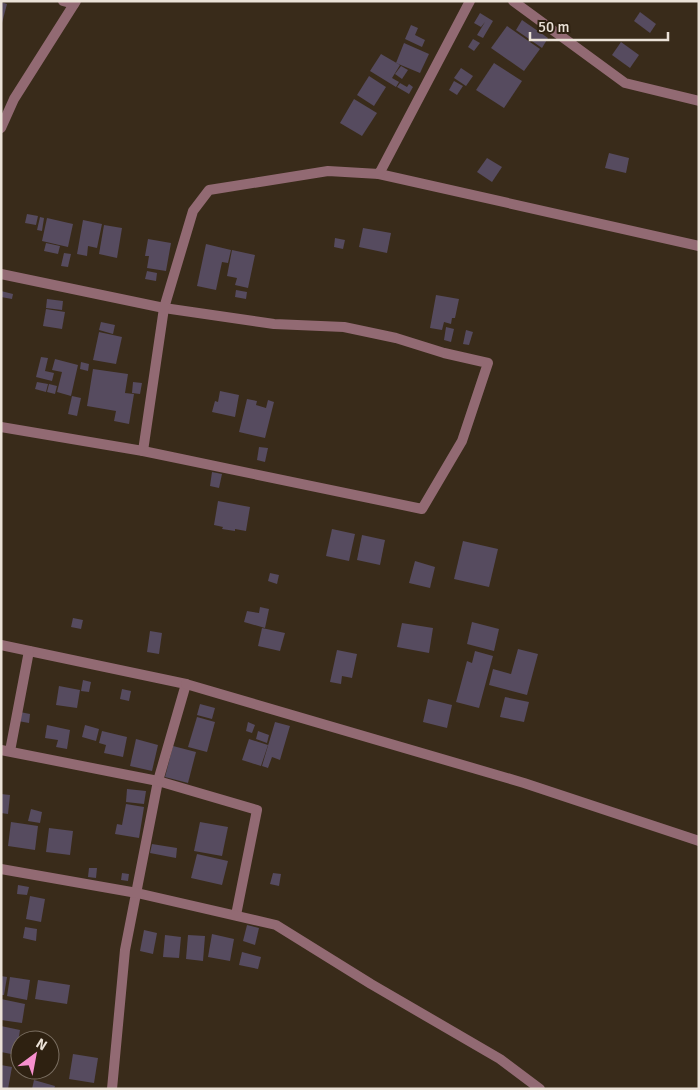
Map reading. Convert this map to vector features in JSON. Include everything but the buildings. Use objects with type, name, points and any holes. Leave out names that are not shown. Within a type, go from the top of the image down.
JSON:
[{"type":"street","points":[[1,128],[14,99],[75,3],[63,1]]},
{"type":"street","points":[[380,174],[470,1]]},
{"type":"street","points":[[513,1],[625,83],[699,101]]},
{"type":"street","points":[[143,451],[164,308],[193,211],[209,190],[328,172],[380,174],[699,246]]},
{"type":"street","points":[[1,274],[164,308],[274,324],[344,327],[396,338],[488,363],[462,441],[422,509],[143,451],[1,427]]},
{"type":"street","points":[[1,645],[186,684],[524,783],[699,841]]},
{"type":"street","points":[[29,651],[6,751],[158,781],[257,810],[236,915]]},
{"type":"street","points":[[112,1089],[125,950],[158,781],[186,684]]},
{"type":"street","points":[[1,869],[137,893],[276,925],[371,984],[500,1059],[540,1089]]}]
